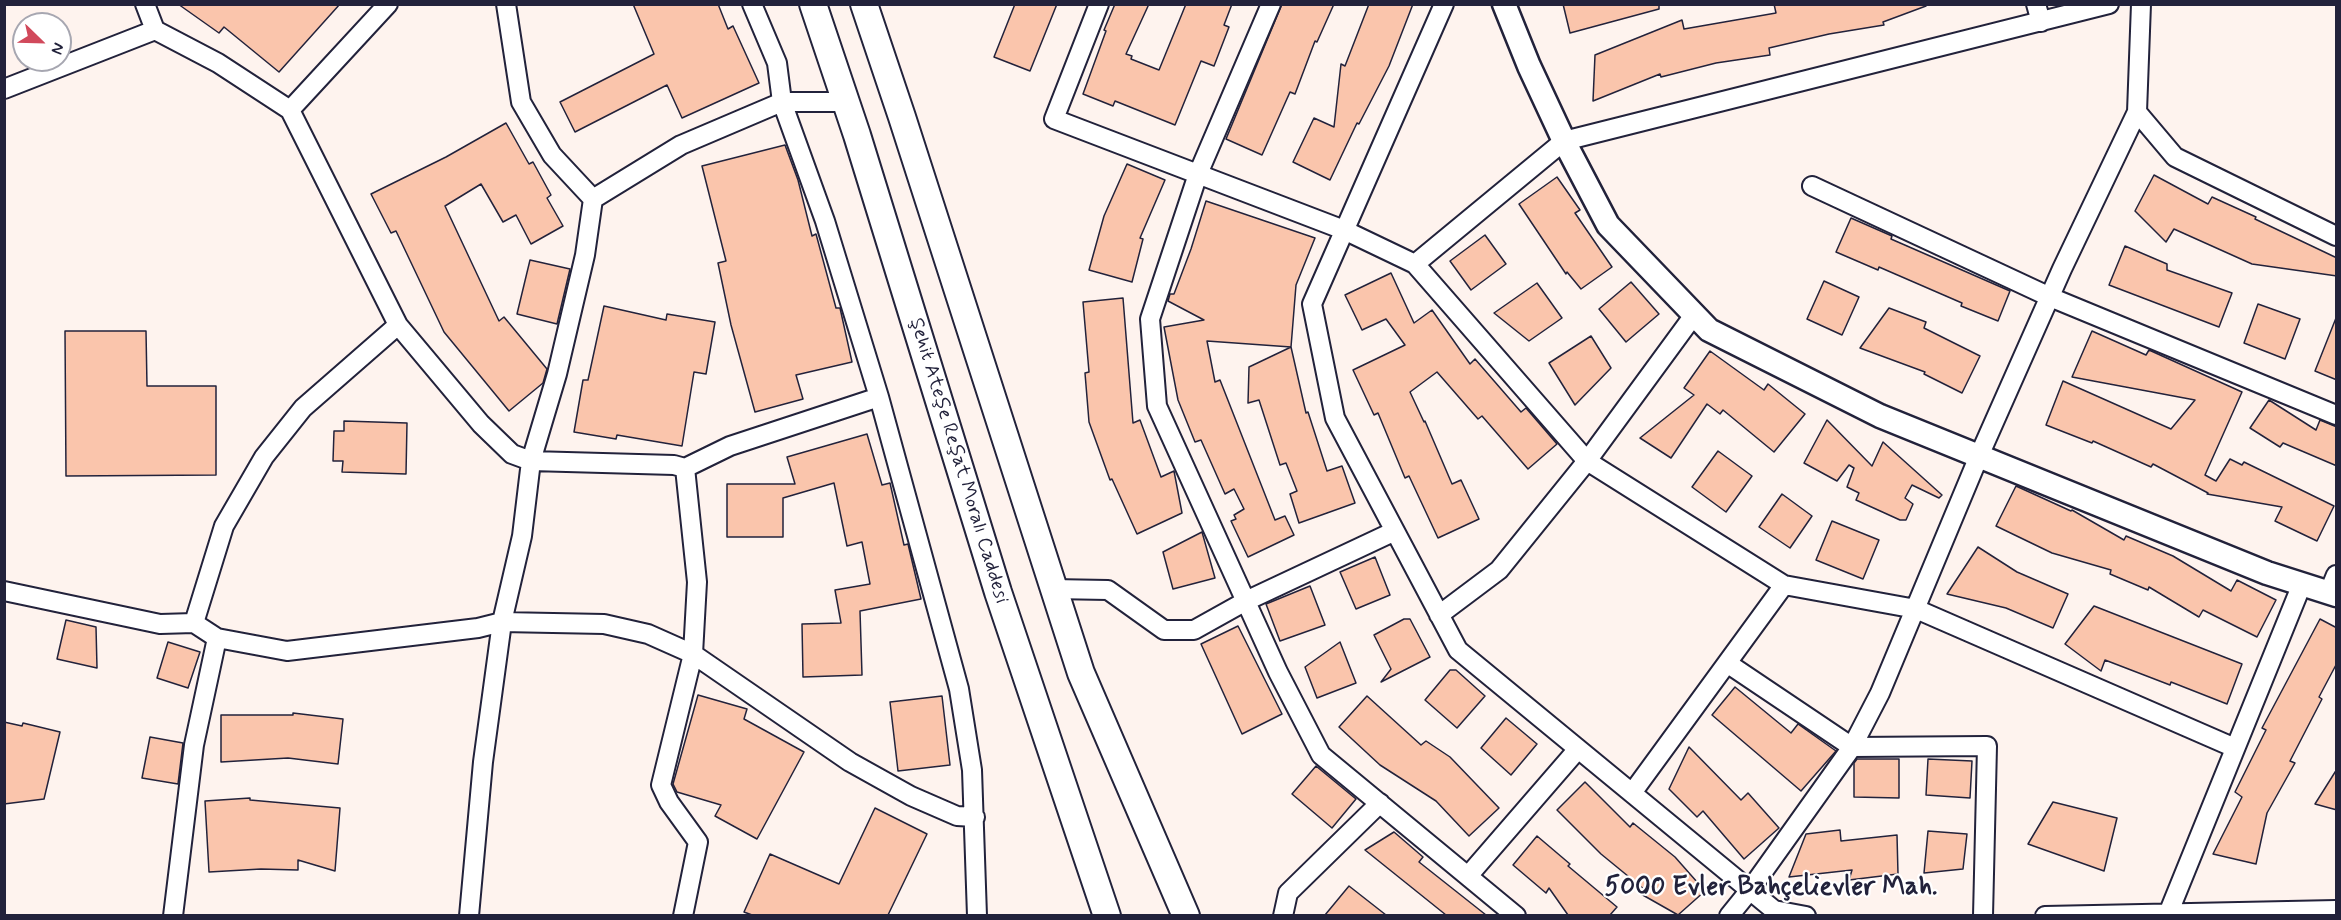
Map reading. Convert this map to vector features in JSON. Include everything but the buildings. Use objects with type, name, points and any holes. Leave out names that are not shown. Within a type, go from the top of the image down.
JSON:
[{"type":"main road","name":"Şehit Ateşe Reşat Moralı Caddesi","points":[[813,4],[846,102],[998,592],[1107,915]]},
{"type":"main road","points":[[864,4],[1081,673],[1186,915]]},
{"type":"street","points":[[145,4],[155,30],[218,63],[290,111],[398,325],[480,424],[512,454],[531,461],[674,465],[685,468],[730,446],[879,397]]},
{"type":"street","points":[[290,111],[388,4]]},
{"type":"street","points":[[506,4],[521,102],[552,154],[593,199]]},
{"type":"street","points":[[752,4],[777,63],[782,102],[825,222],[879,397],[958,689],[972,770],[977,915]]},
{"type":"street","points":[[1099,4],[1053,119],[1344,230],[1415,264],[1587,461],[1784,585],[1916,609],[2235,748]]},
{"type":"street","points":[[1271,4],[1198,174],[1150,319],[1157,406],[1278,672],[1321,755],[1516,915]]},
{"type":"street","points":[[1444,4],[1312,304],[1335,418],[1458,650],[1774,910],[1806,915]]},
{"type":"street","points":[[1504,4],[1529,66],[1564,141],[1608,225],[1709,330],[1880,416],[2267,573],[2302,584],[2334,587]]},
{"type":"street","points":[[1415,264],[1564,141],[2038,13],[2109,4]]},
{"type":"street","points":[[1729,915],[1750,890],[1852,747],[1880,693],[1979,456],[2050,297],[2137,112],[2141,4]]},
{"type":"street","points":[[4,89],[155,30]]},
{"type":"street","points":[[593,199],[681,145],[782,102],[846,102]]},
{"type":"street","points":[[2137,112],[2175,158],[2337,236]]},
{"type":"street","points":[[1812,186],[2050,297],[2337,416]]},
{"type":"street","points":[[469,915],[483,762],[501,622],[522,536],[531,461],[557,374],[585,255],[593,199]]},
{"type":"street","points":[[1439,615],[1499,570],[1587,461],[1694,315]]},
{"type":"street","points":[[194,623],[224,526],[264,457],[303,408],[398,325]]},
{"type":"street","points":[[683,915],[698,842],[669,802],[661,785],[693,654],[697,582],[685,468]]},
{"type":"street","points":[[1052,589],[1108,590],[1164,630],[1194,630],[1246,601],[1395,531]]},
{"type":"street","points":[[2168,914],[2302,584]]},
{"type":"street","points":[[1632,793],[1784,585]]},
{"type":"street","points":[[4,591],[160,624],[194,623],[216,638],[287,651],[478,628],[501,622],[604,624],[648,634],[693,654],[850,762],[911,796],[957,816],[975,817]]},
{"type":"street","points":[[173,915],[194,745],[216,638]]},
{"type":"street","points":[[1727,663],[1852,747],[1987,746],[1983,915]]},
{"type":"street","points":[[1468,876],[1578,749]]},
{"type":"street","points":[[1283,915],[1288,893],[1380,803]]},
{"type":"street","points":[[2045,915],[2330,912],[2337,910]]},
{"type":"district","name":"5000 Evler Bahçelievler Mah.","points":[[1771,889]]}]
